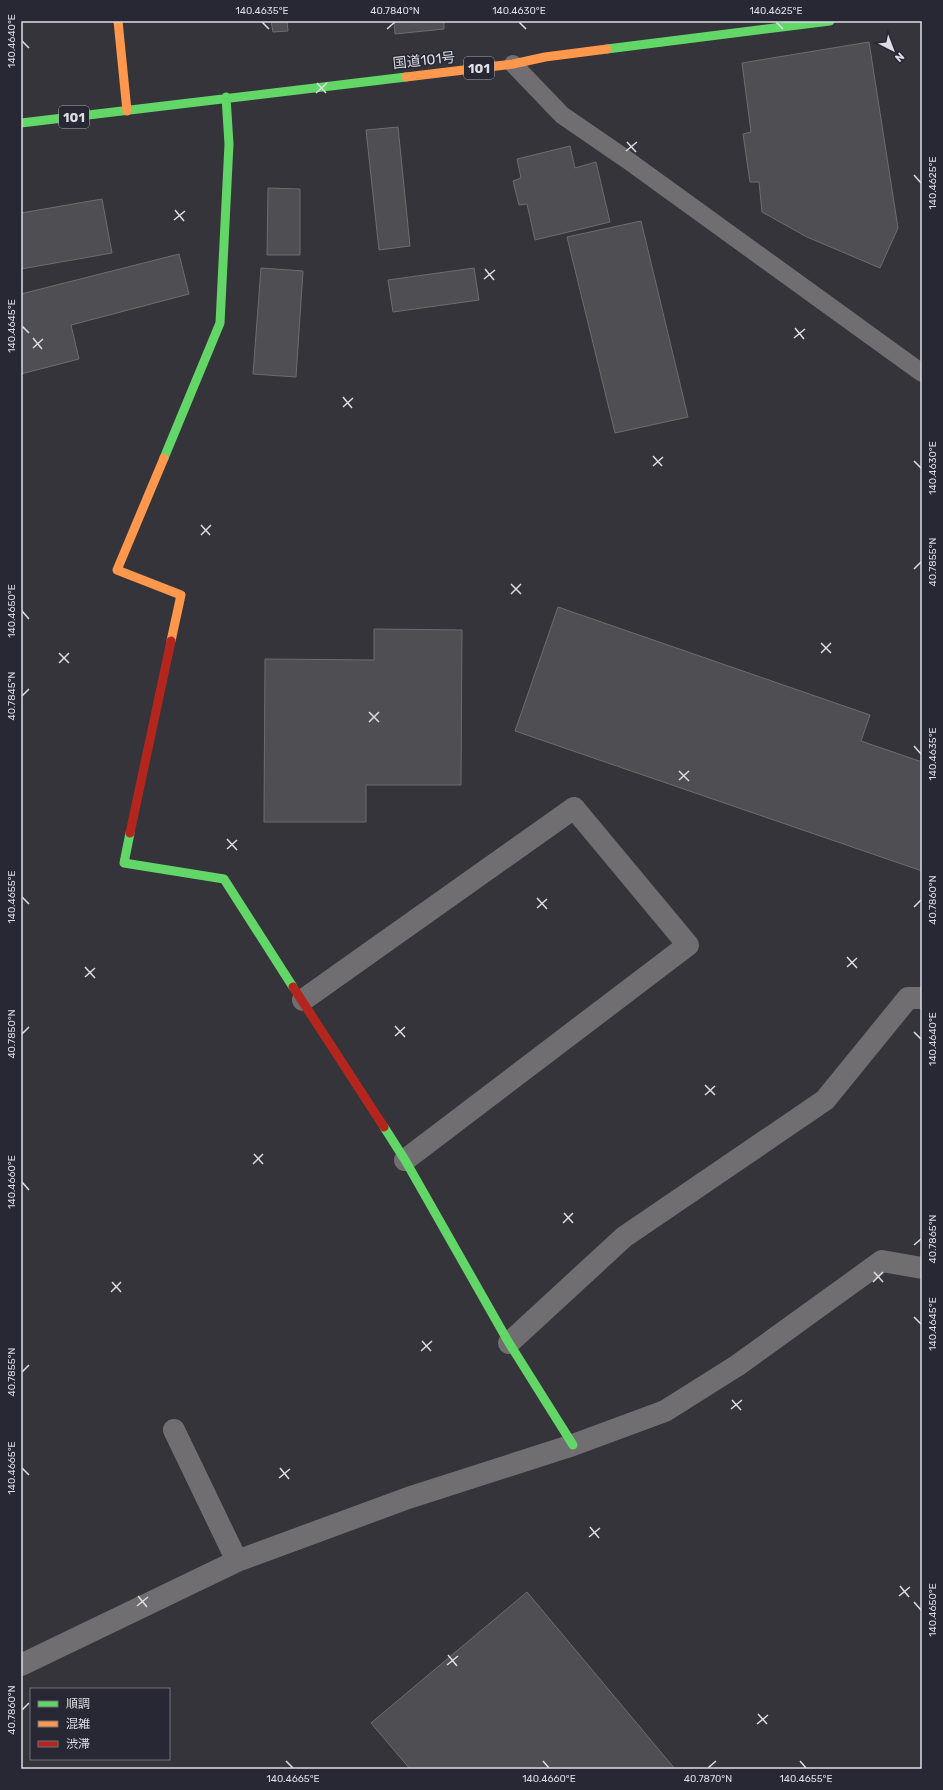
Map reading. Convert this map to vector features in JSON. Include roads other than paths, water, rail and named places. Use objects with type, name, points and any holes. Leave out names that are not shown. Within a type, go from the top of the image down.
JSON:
[{"type":"main road","points":[[118,21],[127,111]]},
{"type":"main road","name":"国道101号","points":[[21,123],[127,111],[226,97],[513,64],[545,57],[830,21]]},
{"type":"main road","points":[[226,97],[229,144],[220,323],[117,570],[181,595],[124,863],[224,879],[405,1160],[509,1343],[573,1445]]},
{"type":"street","points":[[303,1000],[574,808],[688,945],[405,1160]]},
{"type":"street","points":[[509,1343],[624,1237],[825,1100],[908,998],[922,998]]},
{"type":"street","points":[[21,1665],[237,1561],[408,1498],[573,1445],[665,1411],[738,1365],[882,1261],[922,1268]]},
{"type":"street","points":[[174,1430],[237,1561]]},
{"type":"lane","points":[[513,64],[562,115],[626,159],[922,373]]}]
